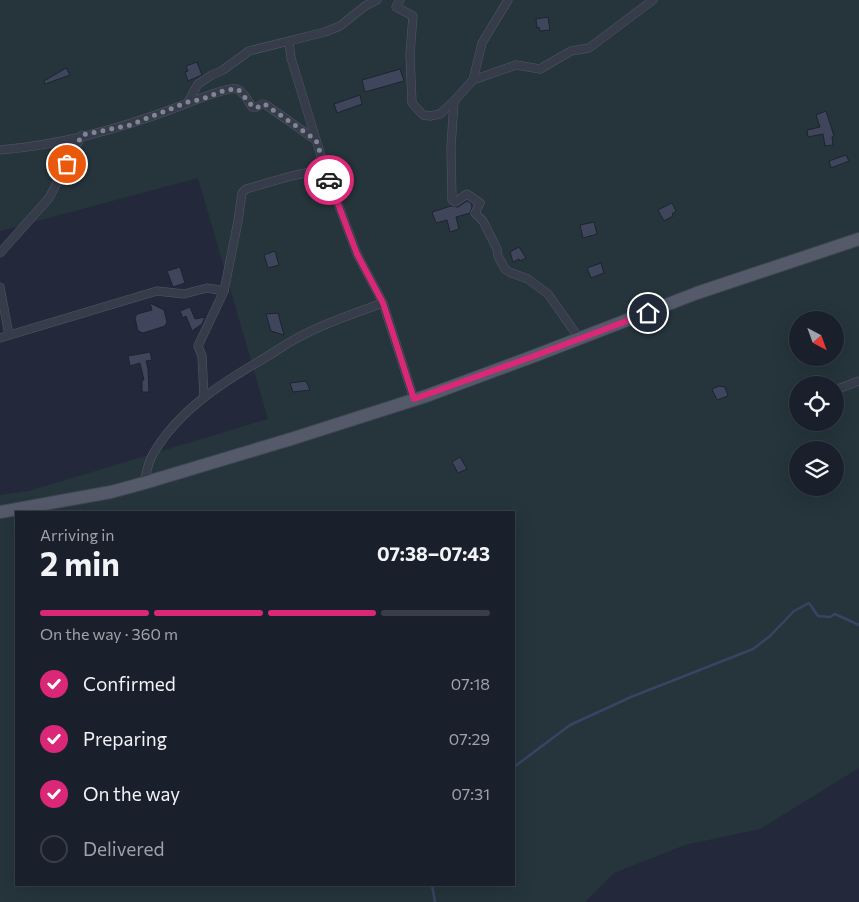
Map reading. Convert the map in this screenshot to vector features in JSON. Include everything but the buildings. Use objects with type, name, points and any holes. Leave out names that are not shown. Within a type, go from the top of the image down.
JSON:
[{"type":"main road","points":[[0,512],[111,492],[291,439],[414,399],[534,356],[697,293],[859,239]]},
{"type":"street","points":[[188,102],[198,84],[223,70],[243,54],[253,49],[325,32],[340,26],[365,6],[377,0]]},
{"type":"street","points":[[400,0],[396,7],[413,16],[410,54],[412,103],[423,115],[430,116],[440,114],[473,80],[482,43],[508,0]]},
{"type":"street","points":[[473,80],[516,65],[540,69],[571,51],[589,48],[653,0]]},
{"type":"street","points":[[289,41],[291,58],[325,169],[355,251],[383,303],[414,399]]},
{"type":"street","points":[[0,150],[28,147],[130,125],[188,102],[225,90],[238,89],[252,106],[257,108],[262,104],[266,105],[316,140]]},
{"type":"street","points":[[454,101],[451,147],[452,200],[455,202],[467,194],[480,203],[475,213],[482,221],[505,269],[528,279],[548,294],[579,338]]},
{"type":"street","points":[[0,253],[49,198],[82,135]]},
{"type":"street","points":[[204,396],[202,356],[198,346],[224,291],[242,193],[244,190],[291,176],[325,169]]},
{"type":"street","points":[[0,287],[9,335]]},
{"type":"street","points":[[0,338],[157,291],[184,294],[207,288],[224,291]]},
{"type":"street","points":[[144,483],[152,455],[161,441],[172,427],[204,396],[231,377],[301,336],[344,317],[383,303]]},
{"type":"street","points":[[844,387],[859,381]]},
{"type":"shaded area","points":[[0,0],[859,0],[859,768],[760,829],[685,845],[614,873],[585,902],[0,902],[0,495],[29,491],[268,419],[198,178],[0,231]]},
{"type":"waterway","points":[[515,766],[570,725],[631,697],[753,649],[770,636],[794,611],[809,603],[818,616],[830,617],[835,614],[859,625]]},
{"type":"waterway","points":[[432,886],[435,902]]},
{"type":"way so far","points":[[67,164],[82,135],[130,125],[188,102],[222,91],[238,89],[255,108],[262,104],[266,105],[316,140],[329,180]]},
{"type":"route","points":[[329,180],[357,254],[383,303],[414,399],[648,313]]}]
